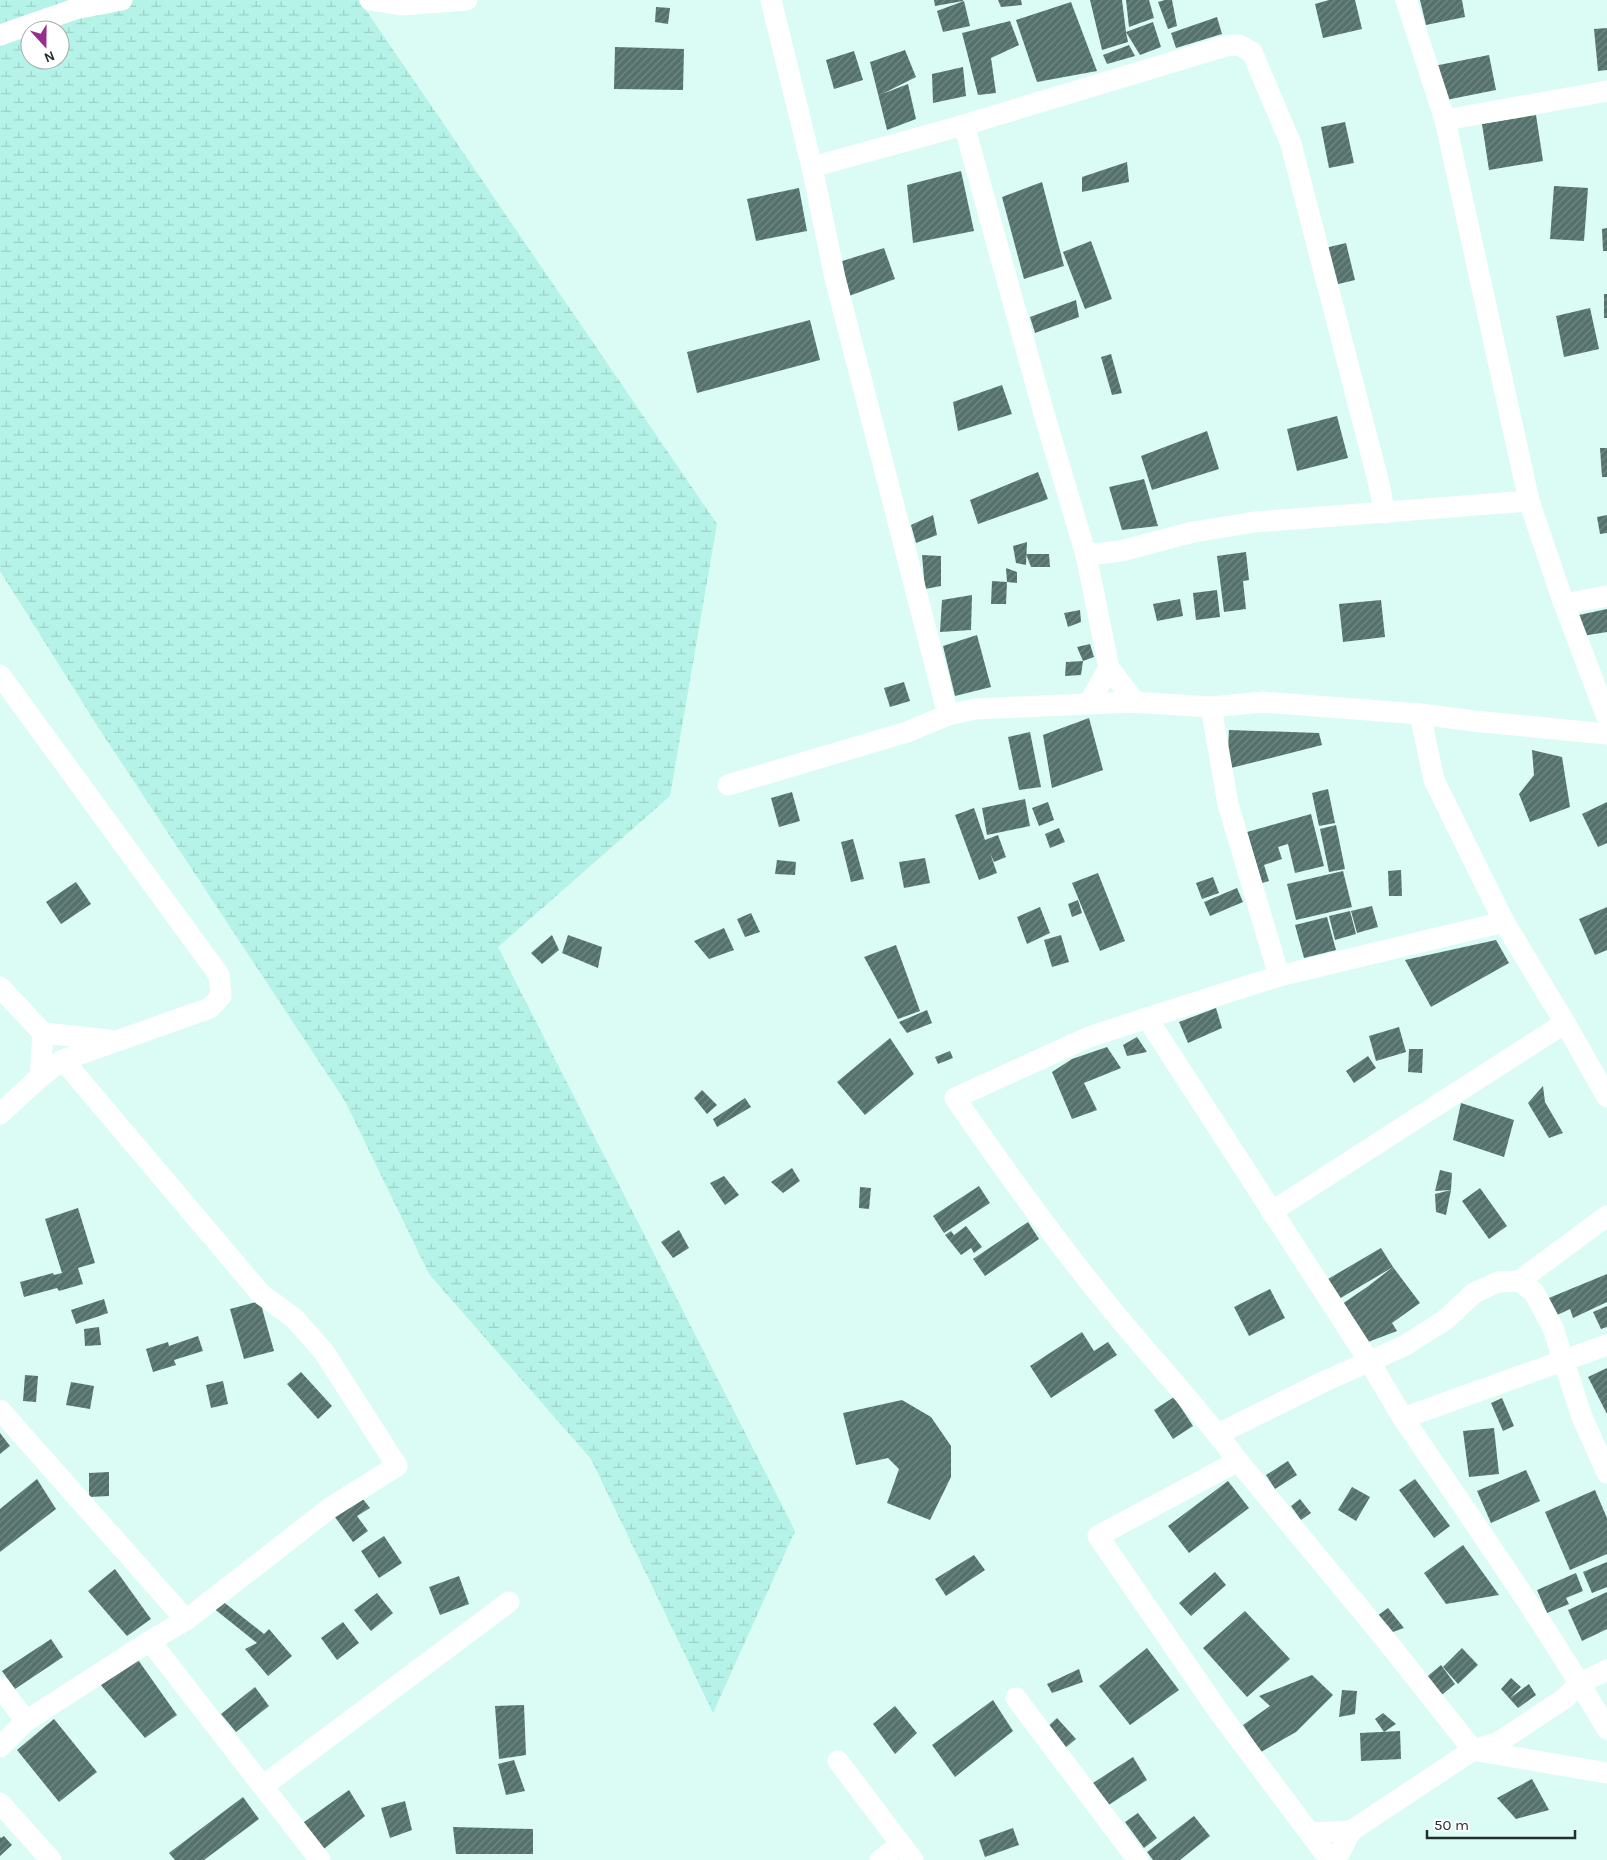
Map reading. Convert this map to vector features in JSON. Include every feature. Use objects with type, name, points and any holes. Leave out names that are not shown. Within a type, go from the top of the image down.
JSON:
[{"type":"street","points":[[0,35],[75,8],[122,0]]},
{"type":"street","points":[[370,0],[401,5],[467,0]]},
{"type":"street","points":[[771,0],[812,167],[835,278],[948,716]]},
{"type":"street","points":[[1406,0],[1445,120],[1529,501],[1564,604],[1607,717]]},
{"type":"street","points":[[812,167],[964,125],[1226,46],[1239,44],[1252,52],[1291,144],[1385,513]]},
{"type":"street","points":[[1445,120],[1607,91]]},
{"type":"street","points":[[964,125],[1045,417],[1086,555],[1108,668],[1135,702]]},
{"type":"street","points":[[1086,555],[1121,551],[1193,532],[1255,522],[1529,501]]},
{"type":"street","points":[[1564,604],[1607,596]]},
{"type":"street","points":[[1089,703],[1108,668]]},
{"type":"street","points":[[0,675],[219,975],[221,996],[210,1008],[63,1060],[40,1077],[0,1114]]},
{"type":"street","points":[[728,785],[907,732],[948,716],[976,708],[1135,702],[1212,707],[1263,702],[1420,714],[1607,734]]},
{"type":"street","points":[[1212,707],[1228,804],[1278,976]]},
{"type":"street","points":[[1420,714],[1434,780],[1504,922],[1607,1097]]},
{"type":"street","points":[[1504,922],[1278,976],[1089,1037],[955,1098],[1042,1222],[1108,1306],[1218,1434],[1238,1461],[1386,1640],[1472,1750],[1607,1773]]},
{"type":"street","points":[[0,987],[43,1033],[114,1041]]},
{"type":"street","points":[[1147,1018],[1369,1361],[1403,1418],[1580,1683],[1607,1729]]},
{"type":"street","points":[[1271,1212],[1565,1023]]},
{"type":"street","points":[[40,1077],[43,1033]]},
{"type":"street","points":[[0,1746],[26,1721],[186,1620],[330,1508],[397,1466],[324,1352],[294,1318],[261,1294],[63,1060]]},
{"type":"street","points":[[1218,1434],[1323,1382],[1404,1346],[1445,1320],[1474,1293],[1498,1282],[1520,1281],[1607,1216]]},
{"type":"street","points":[[1520,1281],[1534,1292],[1553,1328],[1582,1417],[1607,1473]]},
{"type":"street","points":[[1403,1418],[1607,1346]]},
{"type":"street","points":[[0,1410],[186,1620]]},
{"type":"street","points":[[1238,1461],[1098,1536],[1220,1712],[1330,1860]]},
{"type":"street","points":[[263,1786],[509,1602]]},
{"type":"street","points":[[150,1641],[320,1860]]},
{"type":"street","points":[[1336,1860],[1351,1831],[1472,1750],[1497,1743],[1564,1699],[1580,1683],[1607,1670]]},
{"type":"street","points":[[0,1687],[26,1721]]},
{"type":"street","points":[[1016,1698],[1138,1860]]},
{"type":"street","points":[[838,1761],[907,1852],[880,1860]]},
{"type":"street","points":[[0,1803],[51,1860]]},
{"type":"street","points":[[1310,1833],[1351,1831]]},
{"type":"green space","points":[[0,0],[359,0],[717,524],[670,796],[498,947],[795,1531],[713,1713],[591,1459],[429,1274],[345,1101],[98,727],[0,571]]},
{"type":"building","points":[[934,0],[963,0],[963,1],[935,6]]},
{"type":"building","points":[[998,0],[1021,0],[1022,5],[1001,7]]},
{"type":"building","points":[[1090,0],[1122,0],[1128,42],[1102,50]]},
{"type":"building","points":[[1126,0],[1149,0],[1154,18],[1129,27]]},
{"type":"building","points":[[1172,0],[1177,26],[1168,29],[1158,2]]},
{"type":"building","points":[[1329,0],[1355,0],[1362,29],[1323,38],[1315,4]]},
{"type":"building","points":[[1420,0],[1462,0],[1465,17],[1426,25]]},
{"type":"building","points":[[964,1],[970,26],[943,32],[937,11]]},
{"type":"building","points":[[1071,2],[1097,71],[1037,82],[1016,20]]},
{"type":"building","points":[[656,7],[670,8],[668,24],[655,22]]},
{"type":"building","points":[[1217,17],[1222,34],[1176,48],[1171,33]]},
{"type":"building","points":[[1010,21],[1019,45],[991,58],[996,93],[978,95],[962,33]]},
{"type":"building","points":[[1153,22],[1161,47],[1140,55],[1126,32]]},
{"type":"building","points":[[1607,28],[1607,70],[1598,71],[1594,29]]},
{"type":"building","points":[[1129,45],[1135,56],[1107,64],[1103,55]]},
{"type":"building","points":[[615,47],[684,49],[683,90],[614,89]]},
{"type":"building","points":[[905,50],[916,77],[882,94],[908,84],[916,119],[887,130],[870,62]]},
{"type":"building","points":[[854,51],[863,80],[834,89],[826,60]]},
{"type":"building","points":[[1489,55],[1496,90],[1441,101],[1434,66]]},
{"type":"building","points":[[963,67],[966,96],[933,103],[932,74]]},
{"type":"building","points":[[1536,115],[1543,161],[1489,170],[1482,124]]},
{"type":"building","points":[[1345,122],[1354,163],[1329,168],[1321,127]]},
{"type":"building","points":[[1127,162],[1129,182],[1082,192],[1082,177]]},
{"type":"building","points":[[961,171],[974,231],[913,243],[907,185]]},
{"type":"building","points":[[1042,182],[1064,266],[1024,279],[1002,197]]},
{"type":"building","points":[[1554,186],[1588,188],[1584,241],[1550,239]]},
{"type":"building","points":[[799,188],[807,231],[756,241],[747,199]]},
{"type":"building","points":[[1607,228],[1607,251],[1603,251],[1602,229]]},
{"type":"building","points":[[1091,241],[1112,299],[1085,309],[1063,252]]},
{"type":"building","points":[[1346,243],[1355,280],[1330,286],[1321,249]]},
{"type":"building","points":[[884,248],[895,279],[849,296],[839,262]]},
{"type":"building","points":[[1604,294],[1607,294],[1607,318],[1604,318]]},
{"type":"building","points":[[1076,300],[1079,317],[1035,333],[1030,317]]},
{"type":"building","points":[[1590,308],[1599,349],[1564,357],[1556,316]]},
{"type":"building","points":[[810,320],[820,360],[697,393],[687,352]]},
{"type":"building","points":[[1111,354],[1122,393],[1112,395],[1101,357]]},
{"type":"building","points":[[1002,385],[1012,414],[958,431],[953,402]]},
{"type":"building","points":[[1337,416],[1348,458],[1297,471],[1287,429]]},
{"type":"building","points":[[1207,431],[1219,469],[1152,490],[1141,456]]},
{"type":"building","points":[[1600,448],[1607,448],[1607,477],[1602,477]]},
{"type":"building","points":[[1038,472],[1048,499],[978,524],[970,500]]},
{"type":"building","points":[[1144,479],[1158,526],[1122,530],[1109,487]]},
{"type":"building","points":[[933,515],[937,535],[916,543],[911,525]]},
{"type":"building","points":[[1607,515],[1607,533],[1600,534],[1597,517]]},
{"type":"building","points":[[1027,542],[1026,565],[1016,563],[1013,546]]},
{"type":"building","points":[[1246,552],[1249,580],[1243,581],[1246,609],[1224,612],[1217,556]]},
{"type":"building","points":[[1026,554],[1049,554],[1050,567],[1031,567]]},
{"type":"building","points":[[922,555],[941,556],[941,586],[925,589]]},
{"type":"building","points":[[1006,568],[1017,572],[1017,583],[1007,582]]},
{"type":"building","points":[[992,581],[1007,582],[1006,604],[991,604]]},
{"type":"building","points":[[1217,590],[1220,617],[1196,620],[1193,593]]},
{"type":"building","points":[[972,595],[971,630],[940,632],[942,600]]},
{"type":"building","points":[[1180,599],[1183,616],[1157,621],[1153,604]]},
{"type":"building","points":[[1381,600],[1385,637],[1343,642],[1339,604]]},
{"type":"building","points":[[1607,609],[1607,632],[1582,636],[1579,615]]},
{"type":"building","points":[[1080,610],[1081,622],[1068,627],[1064,613]]},
{"type":"building","points":[[977,635],[991,687],[955,696],[943,646]]},
{"type":"building","points":[[1090,644],[1094,657],[1083,661],[1077,647]]},
{"type":"building","points":[[1083,661],[1081,675],[1065,676],[1066,662]]},
{"type":"building","points":[[904,682],[910,701],[890,707],[884,688]]},
{"type":"building","points":[[1089,718],[1103,770],[1052,788],[1043,735]]},
{"type":"building","points":[[1229,730],[1319,733],[1322,745],[1227,769]]},
{"type":"building","points":[[1030,732],[1041,787],[1019,790],[1008,737]]},
{"type":"building","points":[[1532,750],[1562,757],[1570,807],[1530,822],[1519,794],[1534,775]]},
{"type":"building","points":[[1328,789],[1335,823],[1319,826],[1312,793]]},
{"type":"building","points":[[792,792],[800,821],[779,827],[771,798]]},
{"type":"building","points":[[1025,799],[1030,826],[987,835],[982,808]]},
{"type":"building","points":[[1048,802],[1054,820],[1039,826],[1032,808]]},
{"type":"building","points":[[1607,802],[1607,843],[1598,847],[1582,814]]},
{"type":"building","points":[[974,808],[985,840],[998,835],[1006,857],[994,862],[990,853],[997,873],[979,880],[955,815]]},
{"type":"building","points":[[1311,814],[1324,866],[1295,873],[1288,844],[1278,847],[1282,859],[1264,865],[1269,881],[1262,883],[1247,832]]},
{"type":"building","points":[[1336,825],[1345,869],[1329,872],[1320,829]]},
{"type":"building","points":[[1059,828],[1065,842],[1050,848],[1045,834]]},
{"type":"building","points":[[853,839],[864,879],[851,882],[841,842]]},
{"type":"building","points":[[925,858],[930,883],[904,888],[899,862]]},
{"type":"building","points":[[777,860],[796,862],[795,875],[775,874]]},
{"type":"building","points":[[1401,870],[1402,896],[1389,896],[1388,871]]},
{"type":"building","points":[[1343,871],[1352,907],[1296,920],[1287,884]]},
{"type":"building","points":[[1098,873],[1125,941],[1100,951],[1072,883]]},
{"type":"building","points":[[1213,877],[1219,893],[1202,899],[1196,883]]},
{"type":"building","points":[[76,882],[91,904],[61,924],[46,902]]},
{"type":"building","points":[[1237,888],[1243,902],[1210,916],[1204,902]]},
{"type":"building","points":[[1078,900],[1082,913],[1072,917],[1068,904]]},
{"type":"building","points":[[1372,906],[1378,927],[1357,933],[1351,911]]},
{"type":"building","points":[[1040,907],[1050,933],[1027,944],[1017,917]]},
{"type":"building","points":[[1607,907],[1607,950],[1595,955],[1579,919]]},
{"type":"building","points":[[1350,911],[1356,934],[1335,940],[1329,916]]},
{"type":"building","points":[[751,913],[760,932],[745,937],[737,919]]},
{"type":"building","points":[[1327,917],[1336,950],[1304,958],[1295,925]]},
{"type":"building","points":[[724,928],[734,950],[709,959],[694,941]]},
{"type":"building","points":[[552,935],[559,950],[542,964],[531,953]]},
{"type":"building","points":[[568,935],[602,947],[598,968],[562,953]]},
{"type":"building","points":[[1061,935],[1069,962],[1052,967],[1044,940]]},
{"type":"building","points":[[1496,940],[1509,963],[1431,1007],[1405,960]]},
{"type":"building","points":[[896,945],[920,1011],[898,1019],[864,957]]},
{"type":"building","points":[[1216,1008],[1222,1028],[1188,1043],[1179,1022]]},
{"type":"building","points":[[927,1010],[932,1023],[907,1033],[899,1022]]},
{"type":"building","points":[[1399,1027],[1406,1052],[1376,1061],[1369,1036]]},
{"type":"building","points":[[1137,1037],[1147,1052],[1127,1056],[1123,1045]]},
{"type":"building","points":[[890,1038],[914,1074],[865,1115],[837,1082]]},
{"type":"building","points":[[1107,1047],[1121,1068],[1084,1083],[1097,1110],[1072,1119],[1052,1072],[1072,1059]]},
{"type":"building","points":[[1409,1049],[1423,1049],[1422,1073],[1408,1072]]},
{"type":"building","points":[[950,1051],[953,1058],[938,1064],[935,1057]]},
{"type":"building","points":[[1368,1056],[1376,1068],[1354,1083],[1346,1071]]},
{"type":"building","points":[[1543,1086],[1545,1102],[1563,1133],[1549,1138],[1528,1103]]},
{"type":"building","points":[[702,1090],[717,1105],[707,1114],[694,1098]]},
{"type":"building","points":[[745,1098],[751,1107],[717,1127],[713,1119]]},
{"type":"building","points":[[1461,1103],[1514,1120],[1504,1157],[1453,1140]]},
{"type":"building","points":[[792,1168],[800,1181],[783,1193],[771,1182]]},
{"type":"building","points":[[1440,1170],[1452,1173],[1451,1190],[1435,1191]]},
{"type":"building","points":[[724,1176],[739,1195],[725,1205],[710,1183]]},
{"type":"building","points":[[979,1186],[990,1203],[944,1233],[933,1216]]},
{"type":"building","points":[[860,1187],[871,1188],[869,1209],[859,1208]]},
{"type":"building","points":[[1480,1188],[1507,1226],[1489,1239],[1462,1201]]},
{"type":"building","points":[[1451,1190],[1446,1215],[1436,1212],[1435,1194]]},
{"type":"building","points":[[78,1208],[95,1263],[78,1268],[83,1284],[59,1291],[57,1288],[24,1297],[20,1282],[53,1273],[54,1275],[62,1273],[45,1219]]},
{"type":"building","points":[[1028,1222],[1039,1239],[985,1276],[973,1259]]},
{"type":"building","points":[[966,1226],[982,1247],[974,1253],[971,1248],[961,1255],[945,1235],[951,1231],[954,1235]]},
{"type":"building","points":[[679,1230],[689,1248],[673,1258],[661,1242]]},
{"type":"building","points":[[1381,1248],[1393,1267],[1339,1299],[1328,1279]]},
{"type":"building","points":[[1393,1267],[1420,1303],[1392,1323],[1397,1331],[1368,1342],[1342,1304]]},
{"type":"building","points":[[1607,1274],[1607,1302],[1573,1318],[1570,1309],[1553,1317],[1544,1300]]},
{"type":"building","points":[[1270,1289],[1285,1318],[1249,1336],[1234,1307]]},
{"type":"building","points":[[104,1299],[108,1313],[76,1324],[71,1310]]},
{"type":"building","points":[[260,1301],[274,1351],[244,1359],[230,1309]]},
{"type":"building","points":[[1607,1306],[1607,1327],[1601,1329],[1593,1312]]},
{"type":"building","points":[[99,1327],[101,1345],[85,1346],[84,1329]]},
{"type":"building","points":[[1082,1332],[1094,1351],[1108,1342],[1117,1355],[1051,1398],[1030,1366]]},
{"type":"building","points":[[198,1336],[203,1351],[174,1360],[176,1365],[153,1372],[146,1349],[168,1342],[169,1346]]},
{"type":"building","points":[[1607,1368],[1607,1414],[1588,1377]]},
{"type":"building","points":[[301,1372],[332,1406],[318,1419],[287,1384]]},
{"type":"building","points":[[25,1375],[38,1376],[36,1402],[23,1401]]},
{"type":"building","points":[[223,1381],[228,1404],[211,1408],[206,1385]]},
{"type":"building","points":[[71,1382],[94,1386],[90,1409],[66,1405]]},
{"type":"building","points":[[1174,1397],[1193,1426],[1173,1439],[1154,1410]]},
{"type":"building","points":[[1502,1398],[1514,1426],[1503,1431],[1491,1403]]},
{"type":"building","points":[[902,1400],[931,1417],[951,1446],[951,1477],[930,1520],[887,1503],[899,1469],[888,1458],[856,1465],[843,1413]]},
{"type":"building","points":[[1494,1428],[1499,1474],[1469,1477],[1463,1431]]},
{"type":"building","points":[[0,1433],[10,1446],[0,1454]]},
{"type":"building","points":[[1288,1461],[1297,1475],[1275,1489],[1266,1475]]},
{"type":"building","points":[[1526,1470],[1540,1501],[1491,1523],[1477,1491]]},
{"type":"building","points":[[109,1472],[109,1496],[89,1497],[89,1473]]},
{"type":"building","points":[[37,1479],[56,1509],[0,1552],[0,1509]]},
{"type":"building","points":[[1415,1479],[1450,1526],[1434,1538],[1399,1490]]},
{"type":"building","points":[[1228,1481],[1249,1508],[1189,1553],[1168,1526]]},
{"type":"building","points":[[1352,1487],[1370,1497],[1356,1521],[1338,1510]]},
{"type":"building","points":[[1595,1490],[1607,1518],[1607,1554],[1570,1570],[1545,1512]]},
{"type":"building","points":[[359,1494],[370,1508],[357,1516],[368,1531],[353,1542],[332,1513]]},
{"type":"building","points":[[1300,1499],[1311,1513],[1301,1520],[1291,1506]]},
{"type":"building","points":[[384,1536],[402,1563],[379,1578],[361,1551]]},
{"type":"building","points":[[1463,1545],[1499,1595],[1446,1604],[1424,1573]]},
{"type":"building","points":[[974,1555],[985,1570],[946,1596],[935,1579]]},
{"type":"building","points":[[1607,1562],[1607,1587],[1592,1593],[1583,1572]]},
{"type":"building","points":[[115,1569],[151,1619],[127,1636],[88,1591]]},
{"type":"building","points":[[1215,1572],[1226,1585],[1191,1616],[1179,1603]]},
{"type":"building","points":[[1576,1573],[1583,1591],[1566,1598],[1569,1604],[1547,1613],[1537,1590]]},
{"type":"building","points":[[459,1576],[469,1604],[440,1615],[429,1587]]},
{"type":"building","points":[[1607,1592],[1607,1629],[1582,1641],[1568,1610]]},
{"type":"building","points":[[377,1593],[393,1613],[371,1631],[354,1610]]},
{"type":"building","points":[[221,1600],[264,1634],[269,1629],[292,1656],[268,1676],[245,1649],[257,1643],[212,1607]]},
{"type":"building","points":[[1388,1608],[1404,1628],[1390,1633],[1377,1616]]},
{"type":"building","points":[[1245,1611],[1290,1659],[1247,1697],[1203,1648]]},
{"type":"building","points":[[343,1622],[359,1643],[337,1660],[321,1638]]},
{"type":"building","points":[[51,1639],[63,1657],[15,1689],[2,1671]]},
{"type":"building","points":[[1147,1648],[1179,1690],[1130,1725],[1099,1686]]},
{"type":"building","points":[[1462,1648],[1478,1665],[1458,1684],[1443,1667]]},
{"type":"building","points":[[136,1657],[177,1715],[145,1738],[100,1684]]},
{"type":"building","points":[[1441,1665],[1455,1684],[1438,1698],[1423,1680]]},
{"type":"building","points":[[1079,1669],[1083,1682],[1052,1693],[1047,1684]]},
{"type":"building","points":[[1312,1675],[1333,1695],[1296,1732],[1261,1752],[1243,1725],[1270,1706],[1259,1696]]},
{"type":"building","points":[[1511,1678],[1521,1687],[1510,1698],[1529,1684],[1536,1695],[1518,1708],[1501,1689]]},
{"type":"building","points":[[255,1687],[269,1706],[236,1732],[221,1714]]},
{"type":"building","points":[[1342,1690],[1357,1691],[1355,1714],[1339,1717]]},
{"type":"building","points":[[993,1700],[1013,1731],[955,1777],[932,1745]]},
{"type":"building","points":[[524,1705],[526,1755],[499,1759],[495,1706]]},
{"type":"building","points":[[895,1706],[917,1733],[895,1754],[873,1724]]},
{"type":"building","points":[[1383,1713],[1396,1724],[1384,1732],[1375,1719]]},
{"type":"building","points":[[1057,1718],[1076,1739],[1065,1748],[1046,1728]]},
{"type":"building","points":[[54,1719],[97,1772],[59,1802],[17,1750]]},
{"type":"building","points":[[1400,1731],[1401,1759],[1361,1761],[1360,1733]]},
{"type":"building","points":[[1133,1757],[1147,1780],[1107,1806],[1093,1783]]},
{"type":"building","points":[[514,1760],[525,1791],[506,1795],[498,1764]]},
{"type":"building","points":[[1532,1779],[1549,1810],[1516,1819],[1497,1798]]},
{"type":"building","points":[[349,1790],[365,1816],[320,1852],[300,1825]]},
{"type":"building","points":[[243,1797],[259,1819],[204,1860],[175,1860],[169,1853]]},
{"type":"building","points":[[405,1801],[412,1830],[390,1838],[381,1808]]},
{"type":"building","points":[[1138,1813],[1157,1838],[1144,1848],[1125,1822]]},
{"type":"building","points":[[1194,1816],[1210,1836],[1180,1860],[1153,1860],[1147,1852]]},
{"type":"building","points":[[453,1827],[533,1829],[533,1854],[456,1854]]},
{"type":"building","points":[[1013,1828],[1019,1845],[985,1857],[979,1840]]},
{"type":"building","points":[[4,1836],[12,1845],[0,1856],[0,1837]]}]
